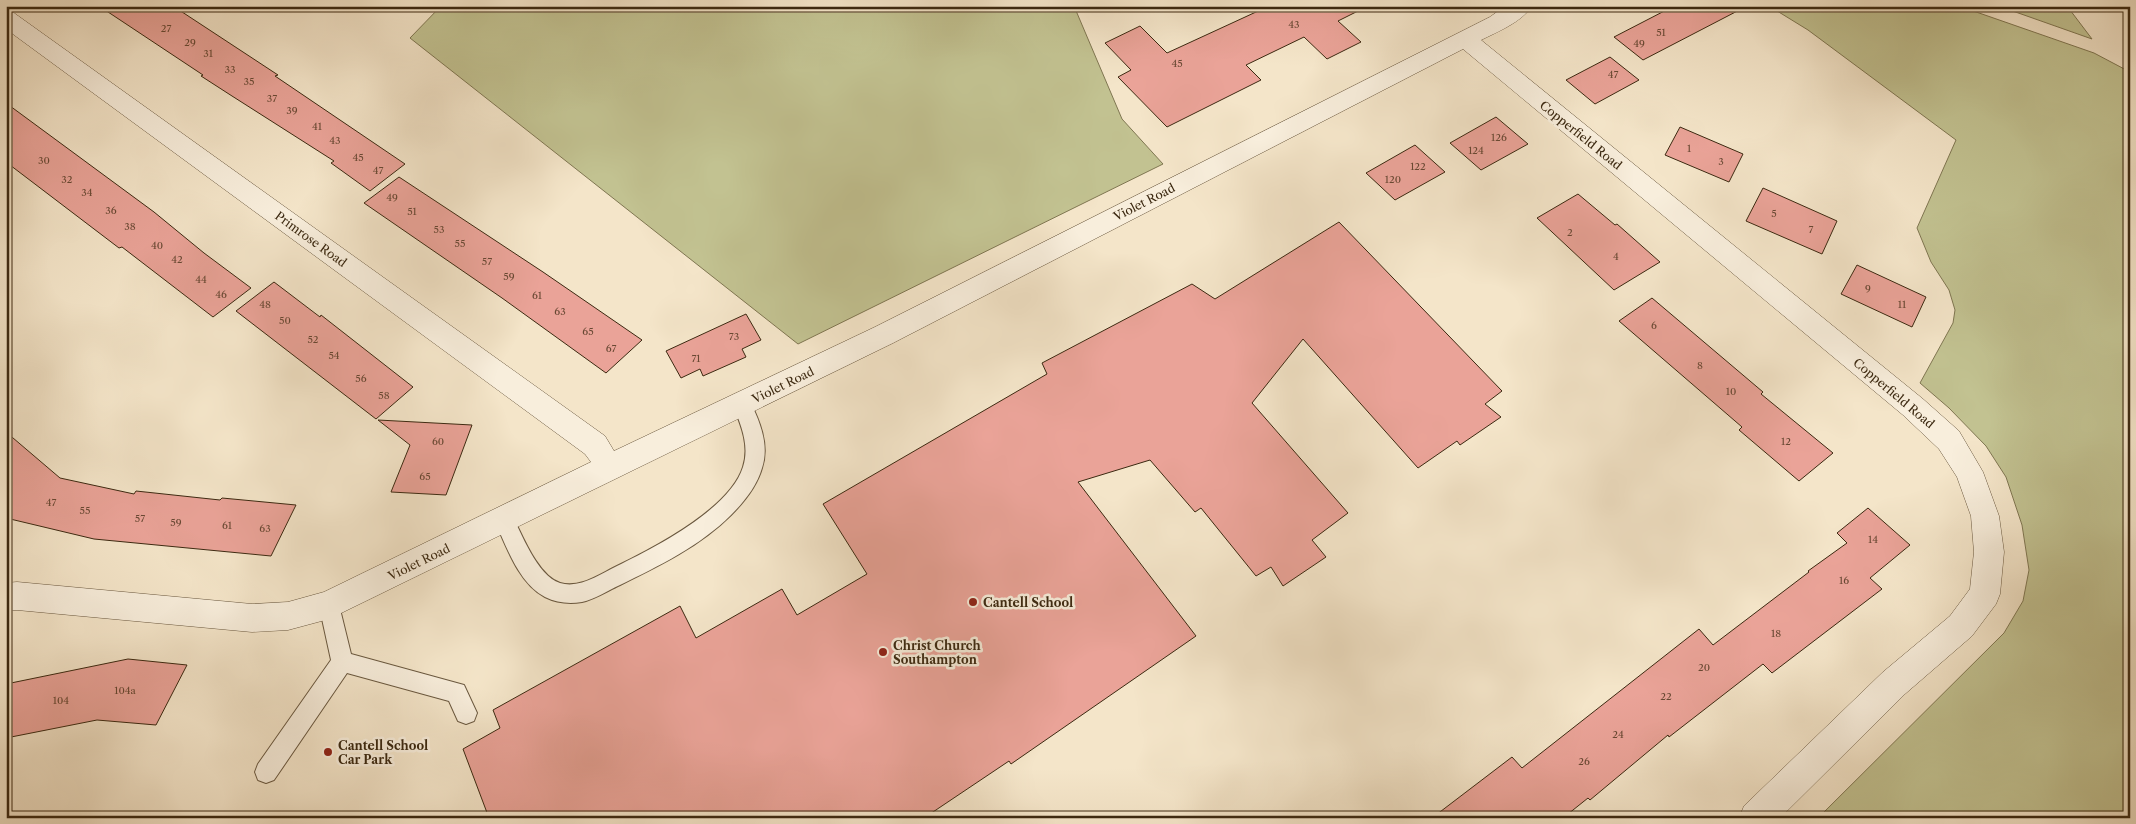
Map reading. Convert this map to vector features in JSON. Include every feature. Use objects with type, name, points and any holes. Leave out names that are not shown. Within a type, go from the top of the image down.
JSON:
[{"type":"street","name":"Violet Road","points":[[6,597],[16,596],[252,618],[288,616],[329,605],[609,467],[742,405],[884,335],[1498,22],[1521,6]]},
{"type":"street","name":"Primrose Road","points":[[6,18],[595,445],[609,467]]},
{"type":"street","name":"Copperfield Road","points":[[1464,38],[1913,407],[1949,440],[1969,472],[1985,516],[1989,552],[1985,594],[1961,626],[1894,683],[1756,818]]},
{"type":"lane","points":[[504,519],[540,583],[554,591],[571,594],[587,590],[639,565],[694,533],[728,505],[749,477],[756,450],[754,430],[742,405]]},
{"type":"lane","points":[[266,772],[342,662],[329,605]]},
{"type":"lane","points":[[342,662],[456,692],[466,713]]},
{"type":"green space","points":[[441,6],[1074,6],[1122,119],[1163,164],[798,344],[410,38]]},
{"type":"green space","points":[[1769,6],[1959,6],[2094,53],[2130,72],[2130,818],[1818,818],[2004,633],[2023,601],[2029,570],[2022,525],[2006,477],[1986,446],[1949,408],[1920,383],[1953,323],[1955,310],[1949,290],[1931,262],[1917,228],[1956,140],[1808,30]]},
{"type":"green space","points":[[2027,6],[2067,6],[2092,39],[2007,9]]},
{"type":"building","points":[[99,6],[173,6],[278,75],[275,76],[405,164],[370,191],[331,163],[334,161],[201,76],[203,75]]},
{"type":"building","points":[[1269,6],[1368,6],[1338,21],[1361,42],[1327,59],[1304,37],[1246,65],[1261,80],[1167,127],[1118,77],[1131,70],[1105,43],[1140,26],[1167,53]]},
{"type":"building","points":[[1674,6],[1747,6],[1643,60],[1614,37]]},
{"type":"building","points":[[1610,57],[1639,80],[1595,104],[1566,80]]},
{"type":"building","points":[[6,103],[154,212],[251,288],[213,317],[122,247],[119,248],[6,162]]},
{"type":"building","points":[[1496,117],[1528,144],[1481,170],[1450,143]]},
{"type":"building","points":[[1680,127],[1743,154],[1729,182],[1665,155]]},
{"type":"building","points":[[1415,145],[1445,172],[1395,200],[1366,173]]},
{"type":"building","points":[[399,177],[642,340],[606,373],[502,298],[364,203]]},
{"type":"building","points":[[1763,188],[1837,221],[1822,254],[1746,221]]},
{"type":"building","points":[[1578,194],[1615,225],[1617,224],[1660,262],[1614,290],[1537,218]]},
{"type":"building","points":[[1339,222],[1502,391],[1485,404],[1501,417],[1460,445],[1457,441],[1418,468],[1303,339],[1252,403],[1348,513],[1312,540],[1326,557],[1283,586],[1271,567],[1256,576],[1201,508],[1195,512],[1150,460],[1078,482],[1196,636],[1011,764],[1009,761],[924,818],[489,818],[463,749],[500,728],[493,710],[680,606],[696,638],[782,589],[797,615],[867,574],[823,504],[1047,374],[1042,363],[1192,284],[1215,299]]},
{"type":"building","points":[[1857,265],[1926,297],[1912,327],[1841,294]]},
{"type":"building","points":[[274,282],[320,317],[321,315],[413,387],[376,419],[236,311]]},
{"type":"building","points":[[1652,298],[1763,392],[1761,394],[1833,453],[1799,481],[1739,430],[1742,427],[1619,321]]},
{"type":"building","points":[[746,314],[761,340],[742,349],[746,357],[703,376],[700,369],[681,378],[666,351]]},
{"type":"building","points":[[378,420],[472,425],[446,495],[391,492],[410,445]]},
{"type":"building","points":[[6,432],[60,478],[134,494],[136,491],[220,500],[222,498],[296,505],[271,556],[94,539],[6,518]]},
{"type":"building","points":[[1868,508],[1910,545],[1870,578],[1882,589],[1772,673],[1763,664],[1669,737],[1668,735],[1590,800],[1588,798],[1563,818],[1432,818],[1512,757],[1522,768],[1699,629],[1713,645],[1847,543],[1837,533]]},
{"type":"building","points":[[128,659],[187,665],[156,725],[97,720],[6,738],[6,684]]},
{"type":"place","name":"Cantell School","points":[[973,602]]},
{"type":"place","name":"Christ Church Southampton","points":[[883,652]]},
{"type":"place","name":"Cantell School Car Park","points":[[328,752]]}]
